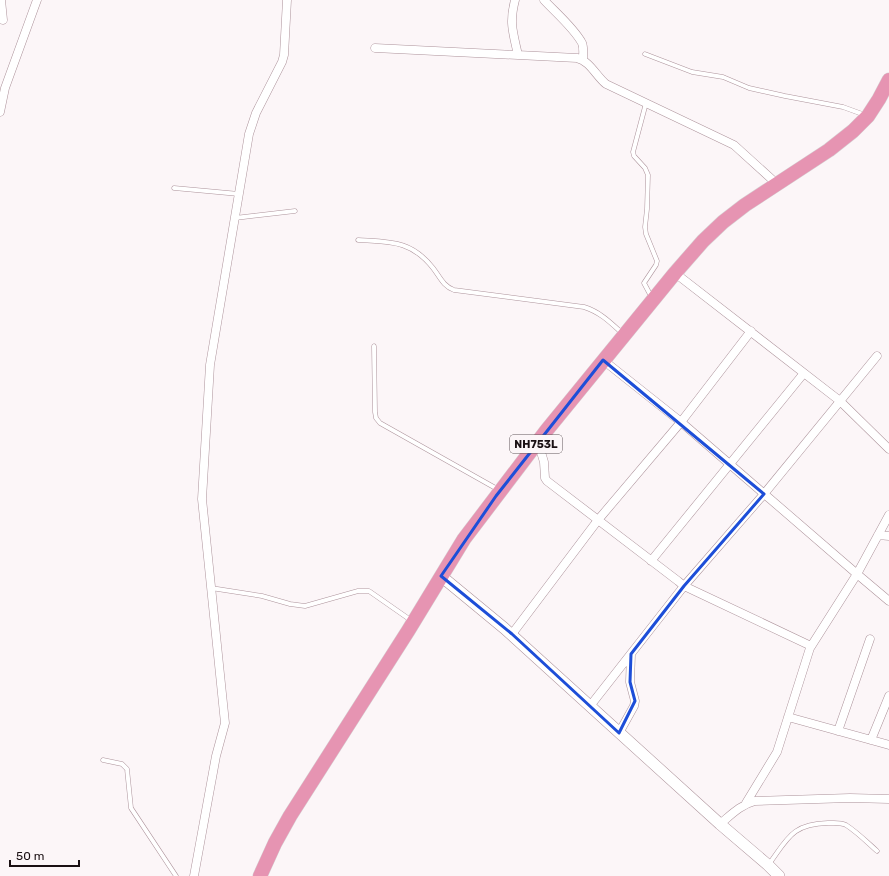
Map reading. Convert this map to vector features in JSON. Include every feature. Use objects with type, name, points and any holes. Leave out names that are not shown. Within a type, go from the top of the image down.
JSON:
[{"type":"highway","name":"NH753L","points":[[260,876],[275,843],[290,816],[413,622],[440,576],[464,539],[500,490],[624,335],[703,241],[723,222],[745,205],[829,150],[854,131],[868,116],[880,99],[889,80]]},
{"type":"street","points":[[1,0],[3,20]]},
{"type":"street","points":[[0,112],[5,88],[37,0]]},
{"type":"street","points":[[194,876],[216,756],[225,723],[202,499],[209,376],[248,134],[252,122],[284,55],[287,0]]},
{"type":"street","points":[[515,0],[512,14],[512,26],[518,55]]},
{"type":"street","points":[[544,0],[582,43],[583,59],[606,84],[734,145],[778,184]]},
{"type":"street","points":[[375,48],[583,59]]},
{"type":"street","points":[[675,273],[840,401],[889,449]]},
{"type":"street","points":[[512,634],[598,520],[681,422],[751,332]]},
{"type":"street","points":[[590,706],[684,586],[764,494],[877,356]]},
{"type":"street","points":[[604,360],[681,422],[889,601]]},
{"type":"street","points":[[651,561],[804,373]]},
{"type":"street","points":[[538,442],[544,462],[544,478],[547,481],[684,586],[811,646]]},
{"type":"street","points":[[720,824],[746,803],[777,752],[808,652],[857,574],[889,515]]},
{"type":"street","points":[[878,535],[889,536]]},
{"type":"street","points":[[440,576],[512,634],[619,733],[779,876]]},
{"type":"street","points":[[838,731],[870,639]]},
{"type":"street","points":[[619,733],[634,706],[635,701],[630,682],[631,654]]},
{"type":"street","points":[[871,740],[889,696]]},
{"type":"street","points":[[788,717],[889,745]]},
{"type":"street","points":[[746,803],[762,801],[850,798],[889,799]]},
{"type":"lane","points":[[646,54],[692,72],[723,77],[749,88],[843,107],[868,116]]},
{"type":"lane","points":[[646,103],[633,152],[634,156],[645,168],[648,175],[648,209],[645,227],[646,234],[657,261],[644,283],[653,300]]},
{"type":"lane","points":[[174,188],[239,194]]},
{"type":"lane","points":[[235,218],[295,211]]},
{"type":"lane","points":[[358,240],[394,243],[409,248],[421,255],[427,261],[447,288],[584,307],[603,316],[624,335]]},
{"type":"lane","points":[[374,346],[374,412],[380,423],[500,490]]},
{"type":"lane","points":[[210,588],[262,596],[290,604],[304,606],[358,591],[369,591],[413,622]]},
{"type":"lane","points":[[103,760],[125,766],[128,773],[131,808],[176,876]]},
{"type":"lane","points":[[768,865],[793,833],[799,828],[814,823],[837,823],[846,825],[877,851]]},
{"type":"highlighted area","points":[[603,360],[764,494],[684,586],[631,654],[630,682],[635,701],[619,733],[512,634],[441,576],[496,496]]}]
